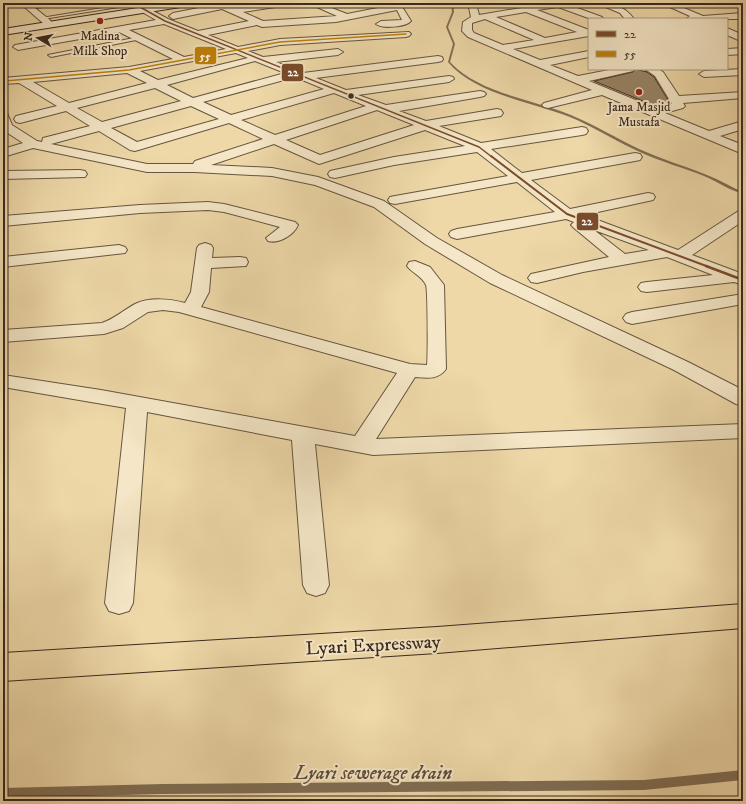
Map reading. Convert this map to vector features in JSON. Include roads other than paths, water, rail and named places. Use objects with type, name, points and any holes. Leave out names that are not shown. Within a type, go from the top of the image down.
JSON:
[{"type":"highway","name":"Lyari Expressway","points":[[3,667],[437,640],[743,616]]},
{"type":"main road","points":[[3,29],[45,20],[151,5],[186,3]]},
{"type":"main road","points":[[3,32],[151,5]]},
{"type":"street","points":[[26,5],[53,3]]},
{"type":"street","points":[[233,11],[282,3]]},
{"type":"street","points":[[312,3],[326,8],[346,22]]},
{"type":"street","points":[[472,3],[475,13],[480,17],[545,41]]},
{"type":"street","points":[[600,3],[623,11],[629,18]]},
{"type":"street","points":[[665,3],[702,18]]},
{"type":"street","points":[[597,18],[562,4],[480,17],[467,22],[466,31],[471,35],[538,64],[743,150]]},
{"type":"street","points":[[26,5],[45,20]]},
{"type":"street","points":[[151,5],[169,19],[198,34],[479,147],[567,214],[622,260]]},
{"type":"street","points":[[18,47],[169,19],[219,5],[260,23],[274,31],[286,41]]},
{"type":"street","points":[[326,8],[341,6]]},
{"type":"street","points":[[331,28],[365,14],[399,7],[407,21],[404,23],[373,25],[365,14]]},
{"type":"street","points":[[253,8],[285,22]]},
{"type":"street","points":[[732,8],[743,15]]},
{"type":"street","points":[[526,10],[588,33]]},
{"type":"street","points":[[714,18],[743,15]]},
{"type":"street","points":[[198,34],[260,23],[320,20],[346,22]]},
{"type":"street","points":[[320,20],[331,28]]},
{"type":"street","points":[[274,31],[331,28],[342,29],[351,38]]},
{"type":"street","points":[[120,29],[183,60]]},
{"type":"street","points":[[729,32],[743,31]]},
{"type":"street","points":[[729,32],[743,39]]},
{"type":"street","points":[[502,48],[588,33]]},
{"type":"street","points":[[5,81],[129,70],[236,49],[286,41],[406,34]]},
{"type":"street","points":[[20,119],[155,84],[260,59],[347,50]]},
{"type":"street","points":[[728,52],[743,51]]},
{"type":"street","points":[[538,64],[588,54]]},
{"type":"street","points":[[48,141],[190,101],[299,75],[438,60]]},
{"type":"street","points":[[129,70],[190,101],[274,140],[317,159],[323,160],[426,126],[497,113]]},
{"type":"street","points":[[577,80],[624,70]]},
{"type":"street","points":[[652,70],[659,74],[679,106],[654,112]]},
{"type":"street","points":[[704,74],[743,72]]},
{"type":"street","points":[[20,79],[99,127],[133,146],[138,147],[229,119],[339,91],[449,79]]},
{"type":"street","points":[[548,105],[603,90]]},
{"type":"street","points":[[196,165],[381,108],[480,94]]},
{"type":"street","points":[[675,100],[743,96]]},
{"type":"street","points":[[4,124],[33,144],[147,168],[194,168],[272,172],[318,182],[351,193],[380,204],[407,222],[431,241],[496,279],[681,366],[743,399]]},
{"type":"street","points":[[709,135],[743,125]]},
{"type":"street","points":[[335,174],[394,161],[582,131]]},
{"type":"street","points":[[3,153],[33,144]]},
{"type":"street","points":[[395,200],[635,157]]},
{"type":"street","points":[[3,175],[80,174]]},
{"type":"street","points":[[457,234],[567,214],[648,197]]},
{"type":"street","points":[[3,221],[140,209],[208,206],[224,208],[290,225],[289,228],[274,238]]},
{"type":"street","points":[[567,214],[739,279]]},
{"type":"street","points":[[537,278],[570,269],[622,260],[674,254],[742,215]]},
{"type":"street","points":[[3,262],[119,250]]},
{"type":"street","points":[[190,310],[200,292],[204,255],[240,262]]},
{"type":"street","points":[[3,336],[104,328],[116,324],[142,307],[169,306],[190,310],[409,370],[430,372],[436,369],[437,362],[435,285],[424,271],[415,266]]},
{"type":"street","points":[[646,287],[739,279]]},
{"type":"street","points":[[632,318],[743,299]]},
{"type":"street","points":[[361,445],[409,370]]},
{"type":"street","points":[[3,381],[373,447],[743,431]]},
{"type":"street","points":[[119,603],[137,404]]},
{"type":"street","points":[[303,434],[316,585]]},
{"type":"lane","points":[[52,55],[139,38]]},
{"type":"waterway","points":[[452,3],[453,12],[447,27],[454,44],[449,62],[456,70],[468,78],[499,92],[568,115],[587,123],[642,152],[707,176],[743,193]]},
{"type":"waterway","points":[[3,69],[7,77],[3,80]]},
{"type":"waterway","points":[[3,102],[8,120]]},
{"type":"waterway","name":"Lyari sewerage drain","points":[[3,793],[163,789],[644,785],[743,775]]},
{"type":"place","name":"Madina Milk Shop","points":[[100,21]]},
{"type":"place","name":"Jama Masjid Mustafa","points":[[639,92]]}]
